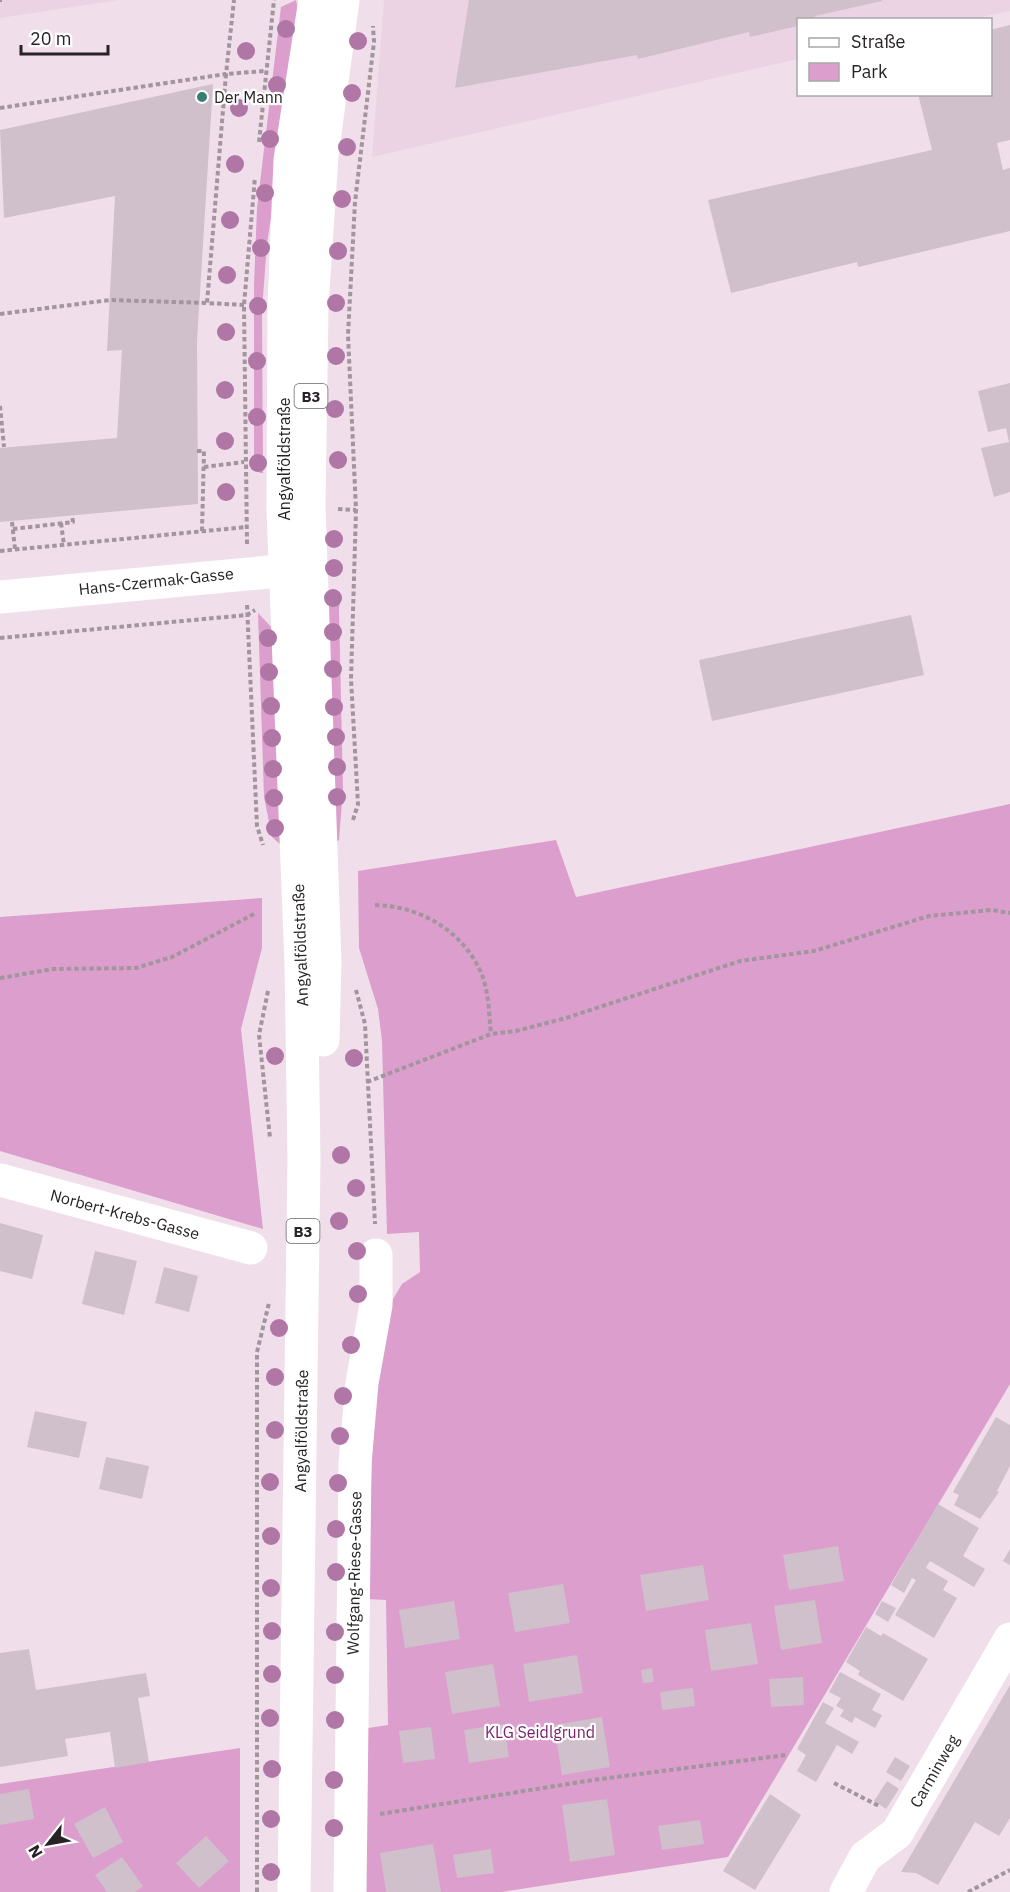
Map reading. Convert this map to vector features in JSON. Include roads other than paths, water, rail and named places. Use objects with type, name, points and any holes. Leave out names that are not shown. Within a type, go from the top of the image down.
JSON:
[{"type":"main road","name":"Angyalföldstraße","points":[[312,1892],[325,962],[299,569],[283,510],[284,306],[290,160],[315,0]]},
{"type":"main road","name":"Angyalföldstraße","points":[[294,1892],[304,1159],[299,569],[309,508],[312,306],[322,155],[343,0]]},
{"type":"main road","name":"Hans-Czermak-Gasse","points":[[0,597],[299,569]]},
{"type":"main road","name":"Norbert-Krebs-Gasse","points":[[0,1180],[251,1248]]},
{"type":"main road","name":"Wolfgang-Riese-Gasse","points":[[350,1892],[356,1463],[362,1383],[376,1305],[376,1255]]},
{"type":"main road","name":"Carminweg","points":[[846,1892],[866,1857],[897,1833],[1010,1640]]},
{"type":"place","name":"Der Mann","points":[[202,97]]},
{"type":"park label","name":"KLG Seidlgrund","points":[[540,1732]]}]
